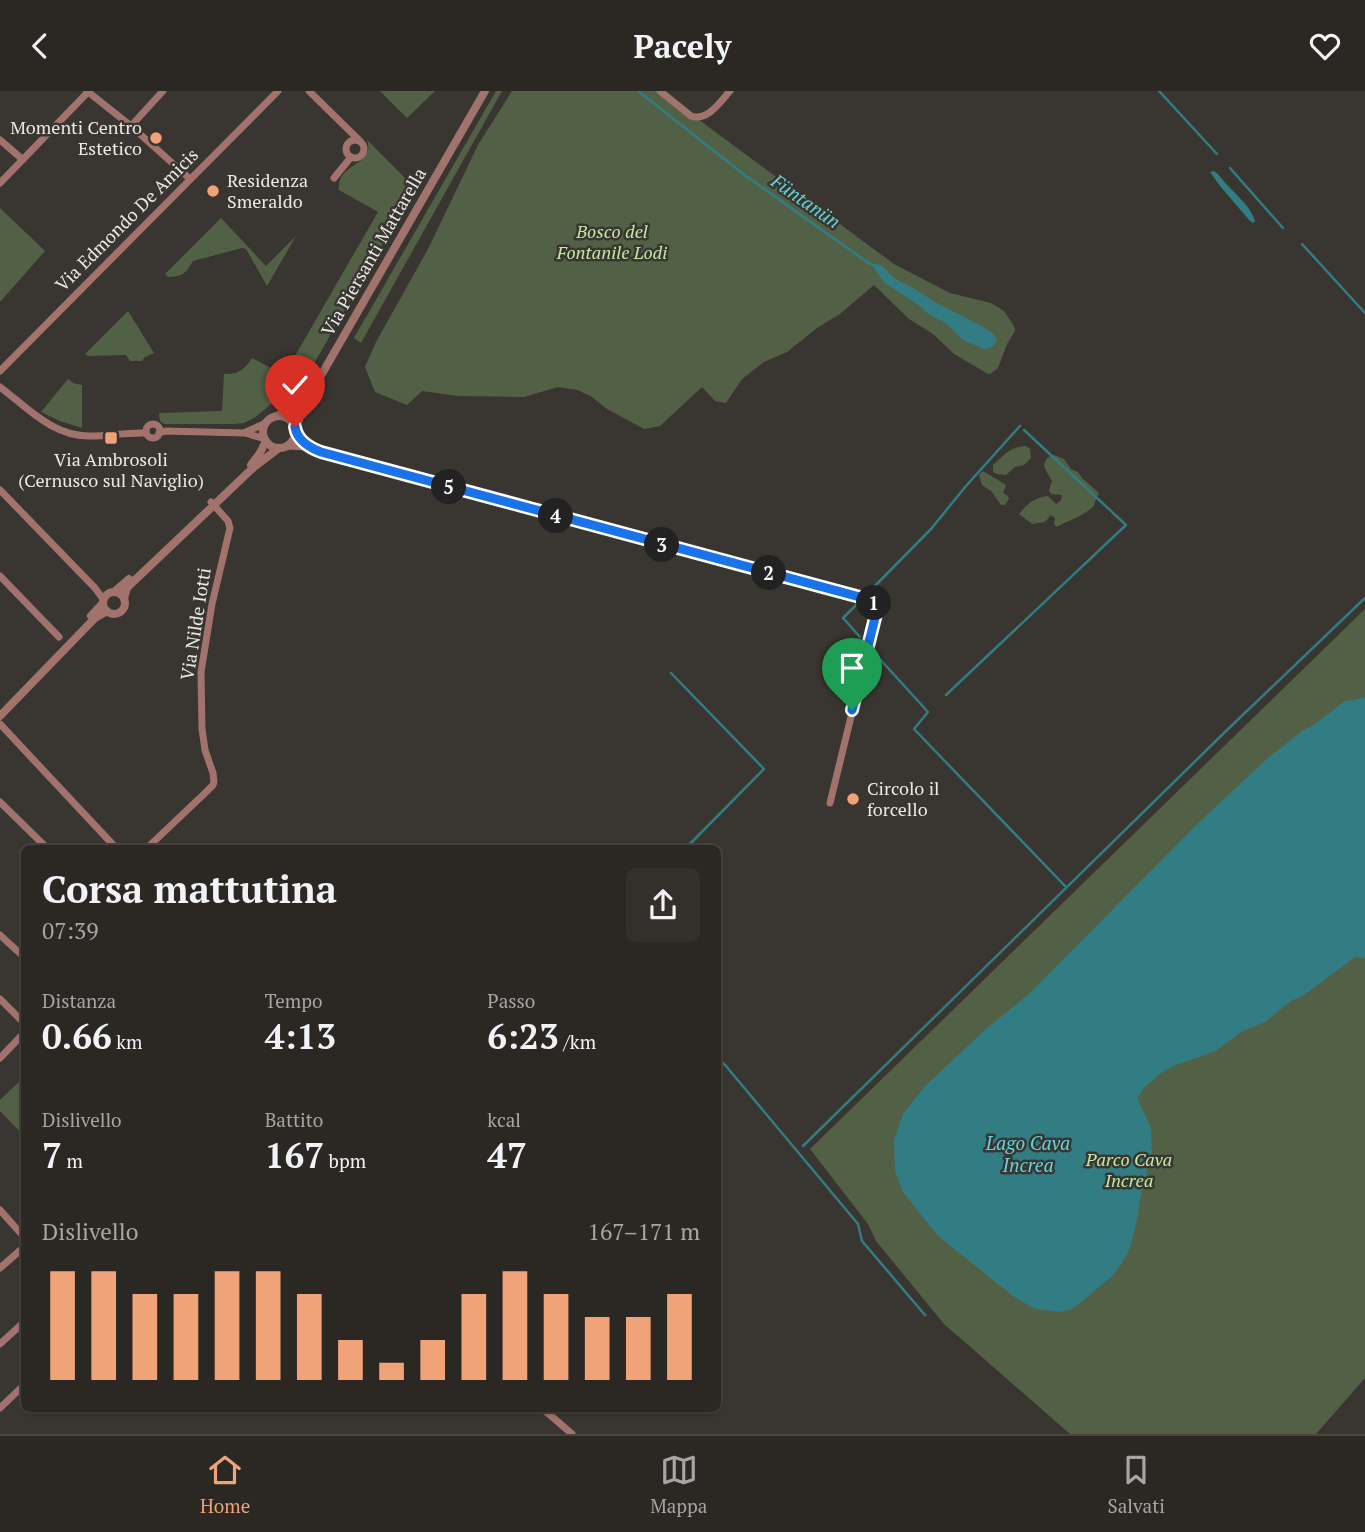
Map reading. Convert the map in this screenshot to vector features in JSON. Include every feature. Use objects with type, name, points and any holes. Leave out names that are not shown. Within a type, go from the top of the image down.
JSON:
[{"type":"street","points":[[131,126],[163,91]]},
{"type":"street","name":"Via Edmondo De Amicis","points":[[0,371],[278,91]]},
{"type":"street","points":[[309,91],[363,145],[363,153],[359,157],[351,157]]},
{"type":"street","name":"Via Piersanti Mattarella","points":[[277,416],[303,398],[479,91]]},
{"type":"street","name":"Via Piersanti Mattarella","points":[[295,432],[304,405],[485,91]]},
{"type":"street","points":[[660,91],[697,118],[708,113],[730,91]]},
{"type":"street","points":[[0,183],[87,92],[131,126],[190,179]]},
{"type":"street","points":[[349,131],[346,150],[351,157]]},
{"type":"street","points":[[0,140],[22,159]]},
{"type":"street","points":[[349,142],[360,141]]},
{"type":"street","points":[[334,178],[351,157]]},
{"type":"street","points":[[0,387],[41,420],[64,432],[91,436],[144,431],[152,437],[161,431],[245,433],[266,440]]},
{"type":"street","points":[[0,708],[107,600],[256,465],[294,439],[295,432],[289,419],[277,416],[245,433]]},
{"type":"street","points":[[266,423],[263,432],[272,446],[309,447],[873,602],[876,614],[830,803]]},
{"type":"street","points":[[295,432],[309,447]]},
{"type":"street","points":[[0,490],[107,600],[115,614],[124,607],[125,592],[130,585],[254,462],[266,440]]},
{"type":"street","name":"Via Nilde Iotti","points":[[150,845],[213,785],[214,778],[202,729],[203,654],[230,528],[228,521],[213,503]]},
{"type":"street","points":[[0,576],[59,637]]},
{"type":"street","points":[[0,716],[96,618],[107,600],[119,593],[124,598]]},
{"type":"street","points":[[0,724],[113,845]]},
{"type":"street","points":[[0,802],[44,845]]},
{"type":"street","points":[[0,935],[21,954]]},
{"type":"street","points":[[0,999],[21,1020]]},
{"type":"street","points":[[0,1058],[21,1036]]},
{"type":"street","points":[[0,1210],[21,1234]]},
{"type":"street","points":[[0,1268],[21,1250]]},
{"type":"street","points":[[0,1344],[21,1325]]},
{"type":"street","points":[[0,1408],[21,1388]]},
{"type":"street","points":[[546,1412],[572,1434]]},
{"type":"green space","points":[[380,91],[435,91],[407,118]]},
{"type":"green space","points":[[496,91],[502,91],[361,343],[354,338]]},
{"type":"green space","name":"Bosco del Fontanile Lodi","points":[[512,91],[660,91],[894,264],[950,293],[991,303],[1004,311],[1015,331],[998,368],[988,374],[954,354],[933,334],[909,319],[874,285],[840,314],[787,352],[764,362],[742,379],[726,403],[715,401],[702,387],[660,426],[644,429],[578,390],[558,387],[524,397],[458,396],[422,391],[407,405],[375,392],[365,367],[376,342],[428,249],[478,145]]},
{"type":"green space","points":[[367,140],[415,188],[297,393],[275,401],[244,423],[164,424],[160,421],[159,413],[222,411],[224,374],[241,371],[252,358],[284,375],[378,212],[339,190],[343,174],[366,155]]},
{"type":"green space","points":[[0,208],[45,251],[0,302]]},
{"type":"green space","points":[[221,218],[266,266],[296,236],[267,286],[246,249],[242,248],[193,261],[181,275],[168,277],[165,274]]},
{"type":"green space","points":[[128,311],[154,353],[142,361],[130,361],[126,355],[85,354]]},
{"type":"green space","points":[[68,379],[82,385],[82,428],[41,412]]},
{"type":"green space","points":[[1026,446],[1030,449],[1031,458],[1024,465],[1015,467],[1006,475],[993,472],[993,465],[1004,455]]},
{"type":"green space","points":[[1054,455],[1064,459],[1071,469],[1078,472],[1099,493],[1094,506],[1076,518],[1056,527],[1055,518],[1051,515],[1045,522],[1032,524],[1019,514],[1028,504],[1048,496],[1056,504],[1061,500],[1062,495],[1051,494],[1049,490],[1052,481],[1044,464],[1048,457]]},
{"type":"green space","points":[[983,471],[1006,485],[1003,493],[1009,499],[1005,505],[1001,505],[992,492],[982,485],[979,475]]},
{"type":"green space","name":"Parco Cava Increa","points":[[1365,609],[1365,1378],[1316,1434],[1070,1434],[944,1324],[876,1241],[868,1224],[810,1149]]},
{"type":"green space","points":[[21,1080],[21,1133],[0,1111],[0,1100]]},
{"type":"water","points":[[1214,171],[1248,208],[1255,221],[1253,223],[1220,186],[1210,172]]},
{"type":"water","points":[[870,263],[881,265],[895,279],[983,327],[994,334],[997,341],[992,347],[984,349],[963,340],[947,324],[885,283]]},
{"type":"water","name":"Lago Cava Increa","points":[[1365,698],[1365,958],[1355,957],[1265,1022],[1241,1032],[1216,1051],[1173,1066],[1144,1088],[1137,1098],[1151,1128],[1152,1155],[1130,1248],[1112,1276],[1070,1310],[1060,1312],[1035,1309],[1013,1296],[937,1235],[903,1192],[895,1171],[894,1141],[903,1114],[925,1086],[987,1028],[1029,994],[1194,827],[1269,757],[1345,701]]},
{"type":"waterway","name":"Füntanün","points":[[638,91],[746,176],[870,264]]},
{"type":"waterway","points":[[1159,91],[1217,154]]},
{"type":"waterway","points":[[1230,168],[1283,228]]},
{"type":"waterway","points":[[1302,244],[1365,313]]},
{"type":"waterway","points":[[867,594],[931,529],[1020,426]]},
{"type":"waterway","points":[[946,695],[1126,525],[1024,430]]},
{"type":"waterway","points":[[803,1146],[1365,598]]},
{"type":"waterway","points":[[859,602],[843,618],[860,637]]},
{"type":"waterway","points":[[878,657],[928,712],[914,729],[1066,887]]},
{"type":"waterway","points":[[671,673],[764,769],[689,845]]},
{"type":"waterway","points":[[721,1061],[858,1224],[862,1241],[925,1315]]},
{"type":"place","name":"Momenti Centro Estetico","points":[[156,138]]},
{"type":"place","name":"Residenza Smeraldo","points":[[213,191]]},
{"type":"place","name":"Via Ambrosoli (Cernusco sul Naviglio)","points":[[111,438]]},
{"type":"place","name":"Circolo il forcello","points":[[853,799]]},
{"type":"route","points":[[295,427],[295,432],[309,447],[321,452],[871,600],[876,606],[876,614],[852,710]]}]
